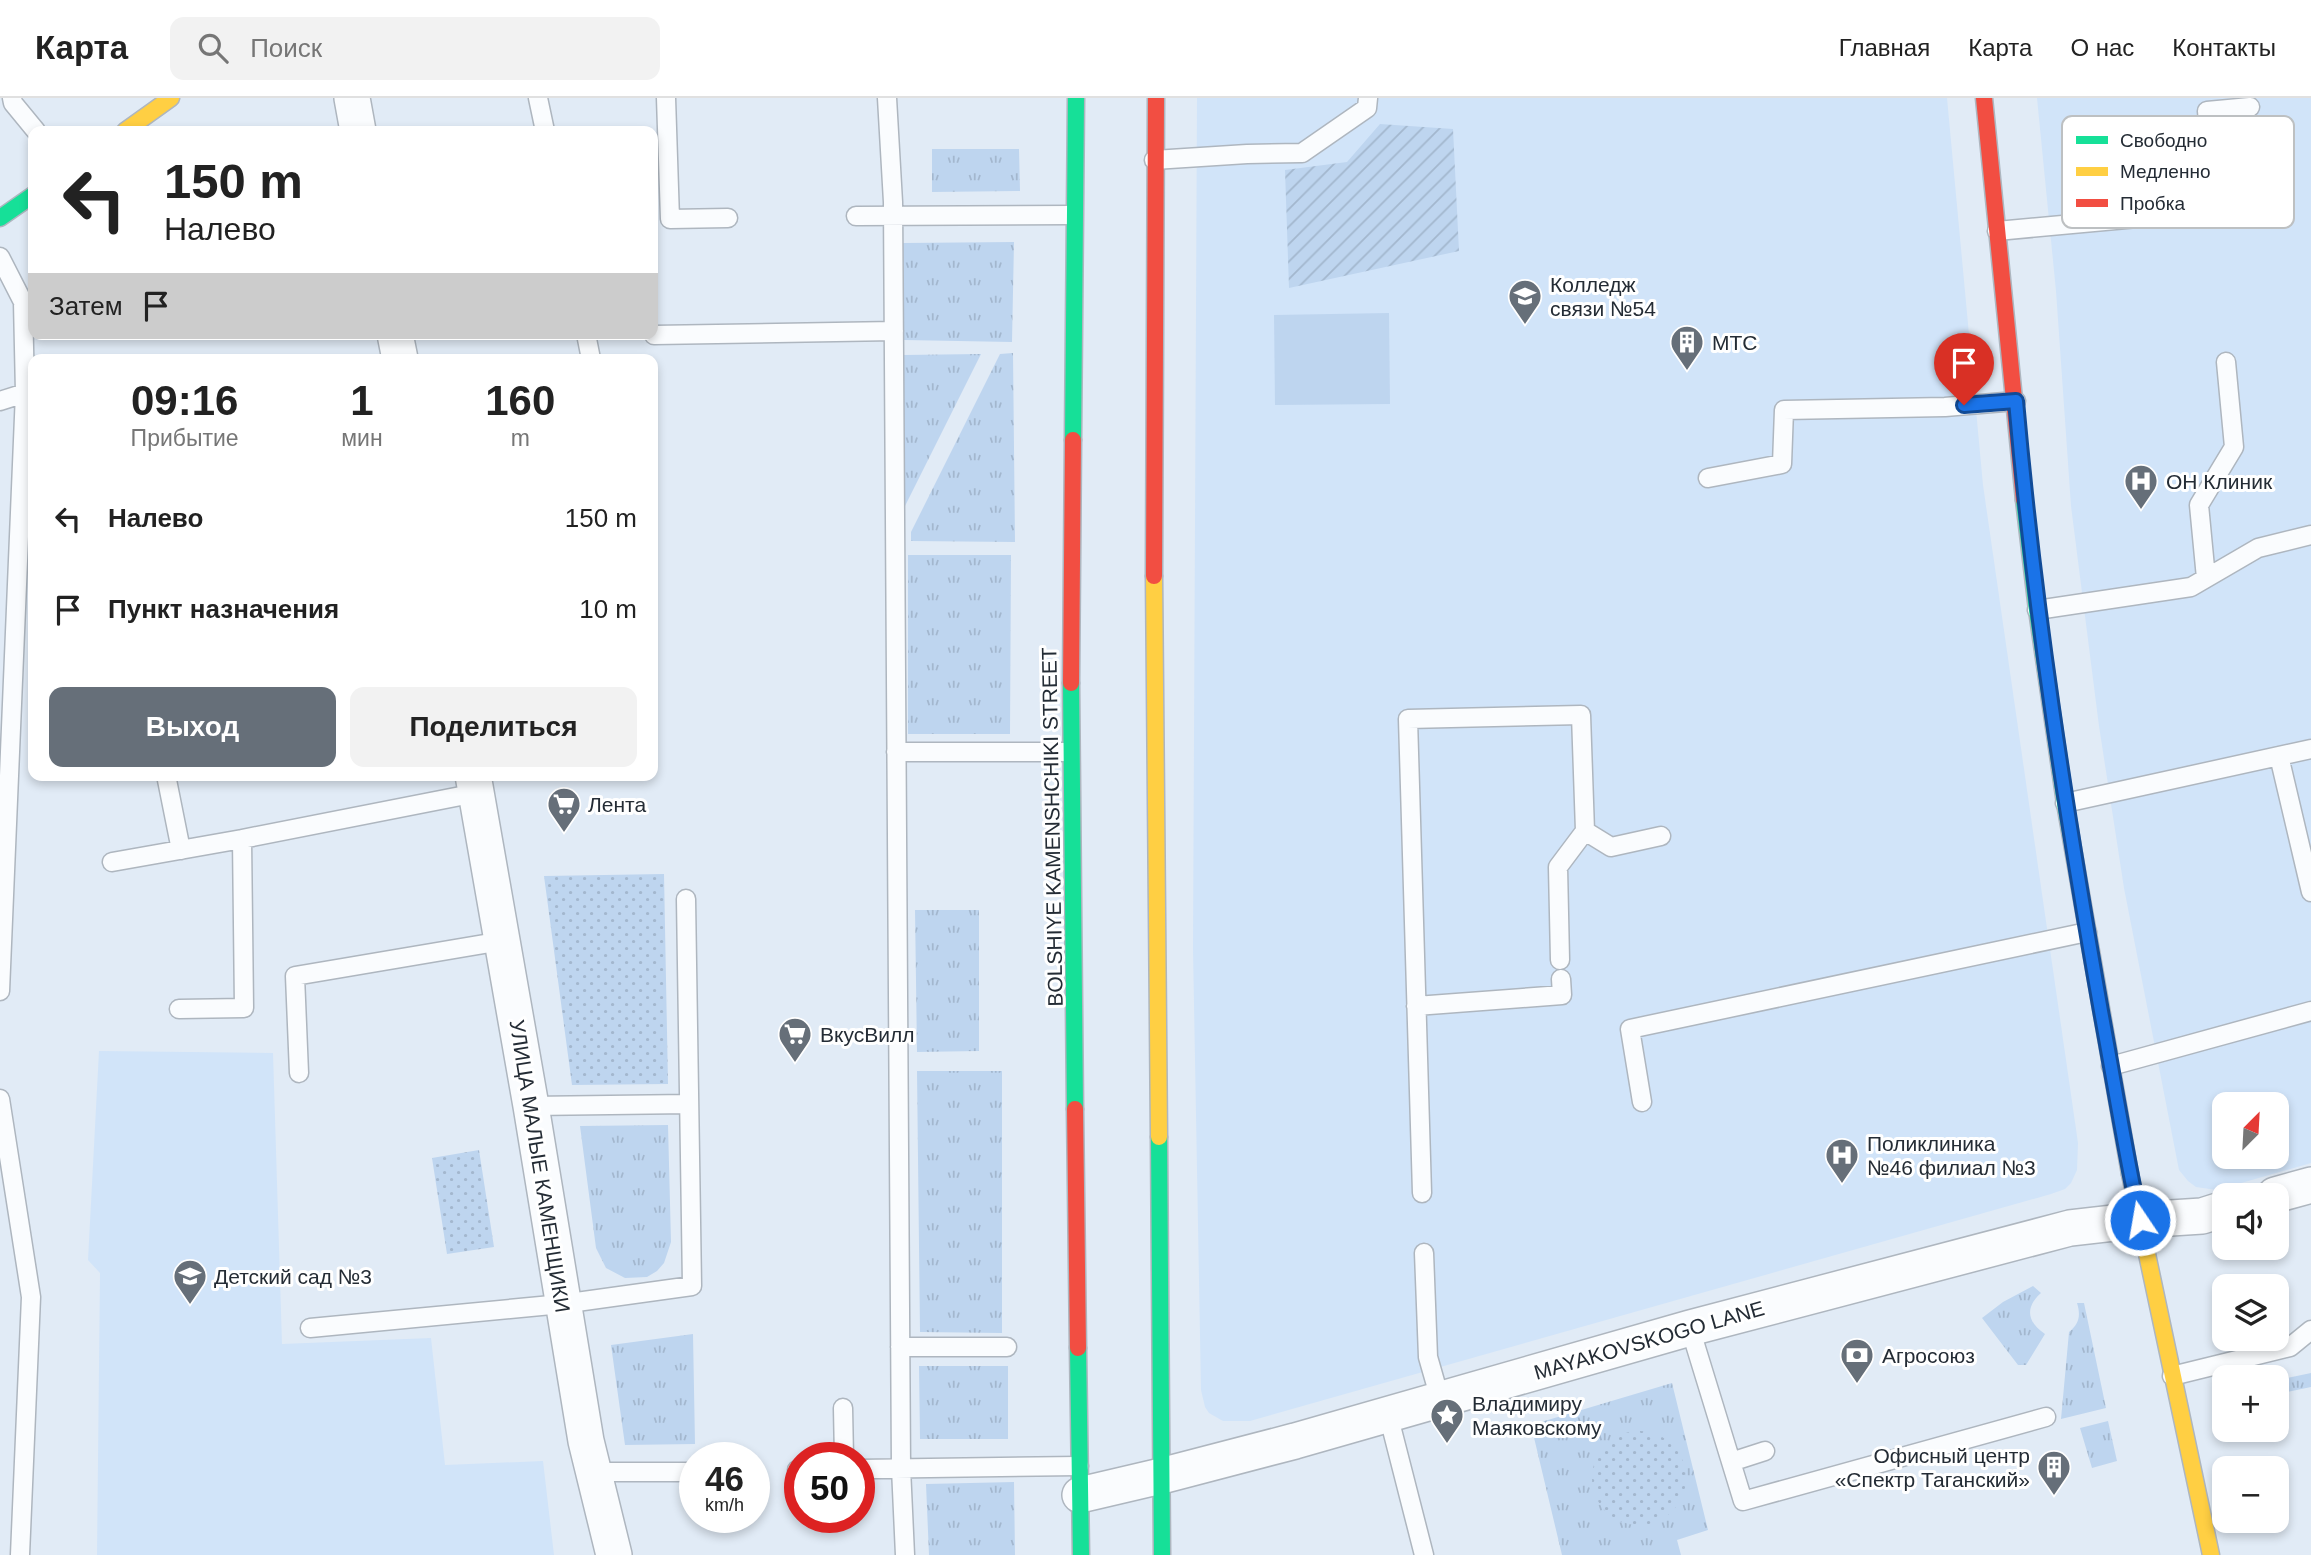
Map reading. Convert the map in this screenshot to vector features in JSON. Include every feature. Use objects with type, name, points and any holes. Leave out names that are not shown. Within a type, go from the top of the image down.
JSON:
[{"type":"main road","points":[[132,126],[172,98]]},
{"type":"main road","name":"BOLSHIYE KAMENSHCHIKI STREET","points":[[1076,98],[1070,752],[1081,1555]]},
{"type":"main road","points":[[1156,98],[1153,492],[1162,1555]]},
{"type":"main road","points":[[1984,98],[2037,610],[2065,803],[2140,1220],[2211,1555]]},
{"type":"main road","points":[[0,218],[28,198]]},
{"type":"street","points":[[352,98],[357,126]]},
{"type":"street","name":"УЛИЦА МАЛЫЕ КАМЕНЩИКИ","points":[[475,784],[592,1472],[614,1555]]},
{"type":"street","points":[[2289,1191],[2311,1185]]},
{"type":"street","name":"MAYAKOVSKOGO LANE","points":[[1080,1480],[1161,1476],[1690,1328],[2070,1228],[2202,1216],[2212,1213]]},
{"type":"lane","points":[[12,98],[32,126]]},
{"type":"lane","points":[[140,98],[150,114]]},
{"type":"lane","points":[[538,98],[544,126]]},
{"type":"lane","points":[[666,98],[670,219],[729,218]]},
{"type":"lane","points":[[887,98],[894,331],[901,1468],[905,1555]]},
{"type":"lane","points":[[1154,160],[1247,153],[1302,153],[1367,108],[1368,98]]},
{"type":"lane","points":[[2207,116],[2207,111],[2250,107]]},
{"type":"lane","points":[[856,216],[1073,215]]},
{"type":"lane","points":[[1997,231],[2062,225]]},
{"type":"lane","points":[[0,257],[23,302],[25,393],[0,991]]},
{"type":"lane","points":[[658,335],[894,331]]},
{"type":"lane","points":[[2206,579],[2199,505],[2234,447],[2226,362]]},
{"type":"lane","points":[[0,401],[25,393]]},
{"type":"lane","points":[[1708,478],[1782,464],[1784,410],[1945,407],[2016,401]]},
{"type":"lane","points":[[2037,610],[2191,587],[2259,548],[2311,535]]},
{"type":"lane","points":[[1422,1193],[1408,719],[1581,715],[1585,831],[1559,867],[1560,960]]},
{"type":"lane","points":[[2065,803],[2311,749]]},
{"type":"lane","points":[[896,752],[1070,752]]},
{"type":"lane","points":[[2279,756],[2311,892]]},
{"type":"lane","points":[[167,781],[181,850]]},
{"type":"lane","points":[[111,862],[243,839],[475,784]]},
{"type":"lane","points":[[1585,831],[1611,847],[1661,836]]},
{"type":"lane","points":[[179,1009],[244,1008],[243,839]]},
{"type":"lane","points":[[310,1328],[562,1304],[692,1286],[686,899]]},
{"type":"lane","points":[[1642,1102],[1630,1029],[2087,932]]},
{"type":"lane","points":[[299,1073],[295,976],[502,941]]},
{"type":"lane","points":[[1416,1006],[1562,995],[1561,979]]},
{"type":"lane","points":[[2111,1066],[2311,1011]]},
{"type":"lane","points":[[0,1099],[31,1297],[20,1555]]},
{"type":"lane","points":[[531,1106],[689,1104]]},
{"type":"lane","points":[[1424,1253],[1428,1357],[1440,1399]]},
{"type":"lane","points":[[1690,1328],[1742,1501],[2046,1417]]},
{"type":"lane","points":[[2172,1376],[2290,1347],[2311,1330]]},
{"type":"lane","points":[[900,1347],[1007,1347]]},
{"type":"lane","points":[[843,1408],[844,1442]]},
{"type":"lane","points":[[1388,1414],[1424,1555]]},
{"type":"lane","points":[[1731,1462],[1765,1451]]},
{"type":"lane","points":[[875,1469],[1080,1480]]},
{"type":"lane","points":[[592,1472],[679,1472]]},
{"type":"shaded area","points":[[1197,98],[1947,98],[1983,485],[2078,1143],[2077,1170],[2065,1189],[1250,1421],[1223,1421],[1209,1413],[1201,1390],[1193,949]]},
{"type":"shaded area","points":[[2037,98],[2311,98],[2311,1163],[2241,1183],[2212,1183],[2212,1189],[2196,1187],[2179,1170],[2124,888],[2099,726],[2071,506],[2056,291]]},
{"type":"shaded area","name":"Детский сад №3","points":[[99,1051],[273,1053],[282,1344],[431,1338],[445,1465],[543,1461],[554,1555],[97,1555],[100,1273],[88,1260]]},
{"type":"green space","points":[[1380,124],[1453,129],[1459,251],[1289,288],[1285,170],[1347,162]]},
{"type":"green space","points":[[932,149],[1019,149],[1020,191],[932,192]]},
{"type":"green space","points":[[1014,242],[1012,342],[904,340],[903,243]]},
{"type":"green space","points":[[1389,313],[1390,404],[1275,405],[1274,315]]},
{"type":"green space","points":[[1013,353],[1015,542],[911,541],[911,532],[1000,354]]},
{"type":"green space","points":[[981,354],[904,508],[903,355]]},
{"type":"green space","points":[[908,555],[1011,555],[1010,734],[908,734]]},
{"type":"green space","points":[[664,874],[668,1084],[572,1085],[544,876]]},
{"type":"green space","points":[[915,910],[979,910],[979,1051],[917,1052]]},
{"type":"green space","points":[[917,1071],[1002,1071],[1002,1333],[920,1332]]},
{"type":"green space","points":[[668,1125],[671,1242],[664,1263],[657,1271],[647,1277],[625,1278],[606,1268],[596,1248],[580,1126]]},
{"type":"green space","points":[[479,1150],[494,1247],[447,1254],[432,1158]]},
{"type":"green space","points":[[2033,1286],[2041,1293],[2032,1304],[2030,1315],[2035,1325],[2045,1334],[2026,1365],[2018,1365],[1982,1318],[2003,1302]]},
{"type":"green space","points":[[2077,1303],[2084,1303],[2106,1408],[2061,1419],[2069,1332],[2078,1319]]},
{"type":"green space","points":[[693,1334],[695,1442],[625,1445],[611,1345]]},
{"type":"green space","points":[[919,1366],[1008,1366],[1008,1439],[920,1439]]},
{"type":"green space","points":[[2311,1373],[2311,1387],[2289,1392],[2289,1378]]},
{"type":"green space","points":[[1672,1383],[1708,1530],[1677,1540],[1681,1555],[1562,1555],[1531,1425]]},
{"type":"green space","points":[[2108,1421],[2117,1461],[2092,1468],[2080,1428]]},
{"type":"green space","points":[[1639,1431],[1657,1435],[1672,1445],[1682,1460],[1686,1478],[1682,1496],[1672,1511],[1657,1521],[1639,1525],[1621,1521],[1606,1511],[1596,1496],[1592,1478],[1596,1460],[1606,1445],[1621,1435]]},
{"type":"green space","points":[[1014,1482],[1015,1555],[929,1555],[926,1484]]},
{"type":"traffic: fast","points":[[1073,440],[1076,98]]},
{"type":"traffic: fast","points":[[0,218],[28,198]]},
{"type":"traffic: fast","points":[[2024,500],[2065,803],[2130,1174]]},
{"type":"traffic: fast","points":[[1071,683],[1075,1109]]},
{"type":"traffic: fast","points":[[1159,1137],[1162,1555]]},
{"type":"traffic: fast","points":[[1078,1348],[1081,1555]]},
{"type":"traffic: slow","points":[[132,126],[171,98]]},
{"type":"traffic: slow","points":[[1154,576],[1159,1137]]},
{"type":"traffic: slow","points":[[2130,1174],[2211,1555]]},
{"type":"traffic: jam","points":[[1154,576],[1156,98]]},
{"type":"traffic: jam","points":[[1984,98],[2024,500]]},
{"type":"traffic: jam","points":[[1071,683],[1073,440]]},
{"type":"traffic: jam","points":[[1075,1109],[1078,1348]]},
{"type":"place","name":"Колледж связи №54","points":[[1525,326]]},
{"type":"place","name":"МТС","points":[[1687,372]]},
{"type":"place","name":"ОН Клиник","points":[[2141,511]]},
{"type":"place","name":"Лента","points":[[564,834]]},
{"type":"place","name":"ВкусВилл","points":[[795,1064]]},
{"type":"place","name":"Поликлиника №46 филиал №3","points":[[1842,1185]]},
{"type":"place","name":"Детский сад №3","points":[[190,1306]]},
{"type":"place","name":"Агросоюз","points":[[1857,1385]]},
{"type":"place","name":"Владимиру Маяковскому","points":[[1447,1445]]},
{"type":"place","name":"Офисный центр «Спектр Таганский»","points":[[2054,1497]]},
{"type":"route","points":[[1964,405],[2016,401],[2024,503],[2037,610],[2065,803],[2127,1160],[2140,1220]]}]
